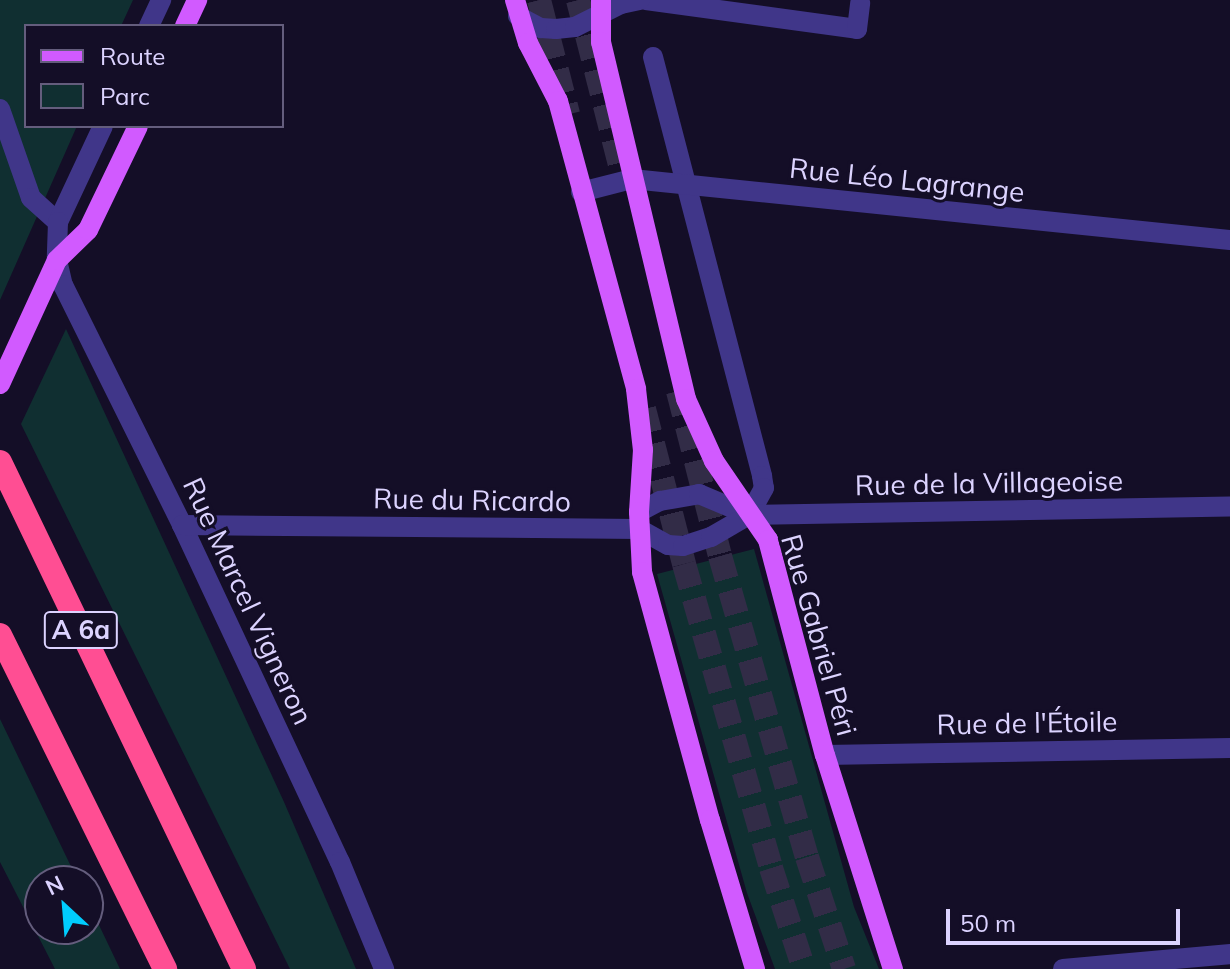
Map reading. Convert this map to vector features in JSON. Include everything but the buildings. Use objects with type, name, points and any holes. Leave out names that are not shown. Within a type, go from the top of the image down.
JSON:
[{"type":"highway","name":"A 6a","points":[[0,462],[244,969]]},
{"type":"highway","name":"A 6a","points":[[0,635],[165,969]]},
{"type":"main road","points":[[186,24],[197,0]]},
{"type":"main road","name":"Rue Gabriel Péri","points":[[601,6],[601,42],[693,420],[749,515],[768,540],[825,755],[893,969]]},
{"type":"main road","points":[[517,8],[528,43],[558,101],[636,389],[643,450],[639,521],[642,572],[710,820],[755,969]]},
{"type":"main road","points":[[0,384],[57,260],[88,230],[137,128]]},
{"type":"street","points":[[150,24],[161,0]]},
{"type":"street","points":[[517,8],[541,28],[556,29],[575,27],[601,6],[643,0],[857,29],[860,3]]},
{"type":"street","points":[[639,521],[660,501],[699,494],[749,515],[764,488],[653,57]]},
{"type":"street","points":[[0,109],[31,198],[58,222],[102,128]]},
{"type":"street","name":"Rue Léo Lagrange","points":[[581,192],[632,179],[1230,240]]},
{"type":"street","name":"Rue Marcel Vigneron","points":[[58,222],[57,260],[63,285],[182,525],[340,862],[384,969]]},
{"type":"street","name":"Rue de la Villageoise","points":[[749,515],[1230,507]]},
{"type":"street","name":"Rue du Ricardo","points":[[182,525],[639,521],[668,545],[683,546],[711,537],[749,515]]},
{"type":"street","name":"Rue de l'Étoile","points":[[825,755],[1230,748]]},
{"type":"street","points":[[1063,969],[1230,954]]},
{"type":"green space","points":[[0,0],[133,0],[122,24],[24,24],[24,128],[76,128],[0,300]]},
{"type":"green space","points":[[66,329],[284,802],[356,969],[290,969],[21,424]]},
{"type":"green space","points":[[754,549],[854,907],[879,969],[775,969],[747,893],[657,574]]},
{"type":"green space","points":[[0,719],[70,865],[24,865],[24,909],[0,862]]},
{"type":"green space","points":[[104,936],[120,969],[55,969],[43,945],[104,945]]},
{"type":"tunnel","points":[[539,0],[568,114]]},
{"type":"tunnel","points":[[578,0],[625,185]]},
{"type":"tunnel","points":[[678,391],[720,556],[807,857],[844,969]]},
{"type":"tunnel","points":[[644,409],[684,564],[771,868],[804,969]]}]
